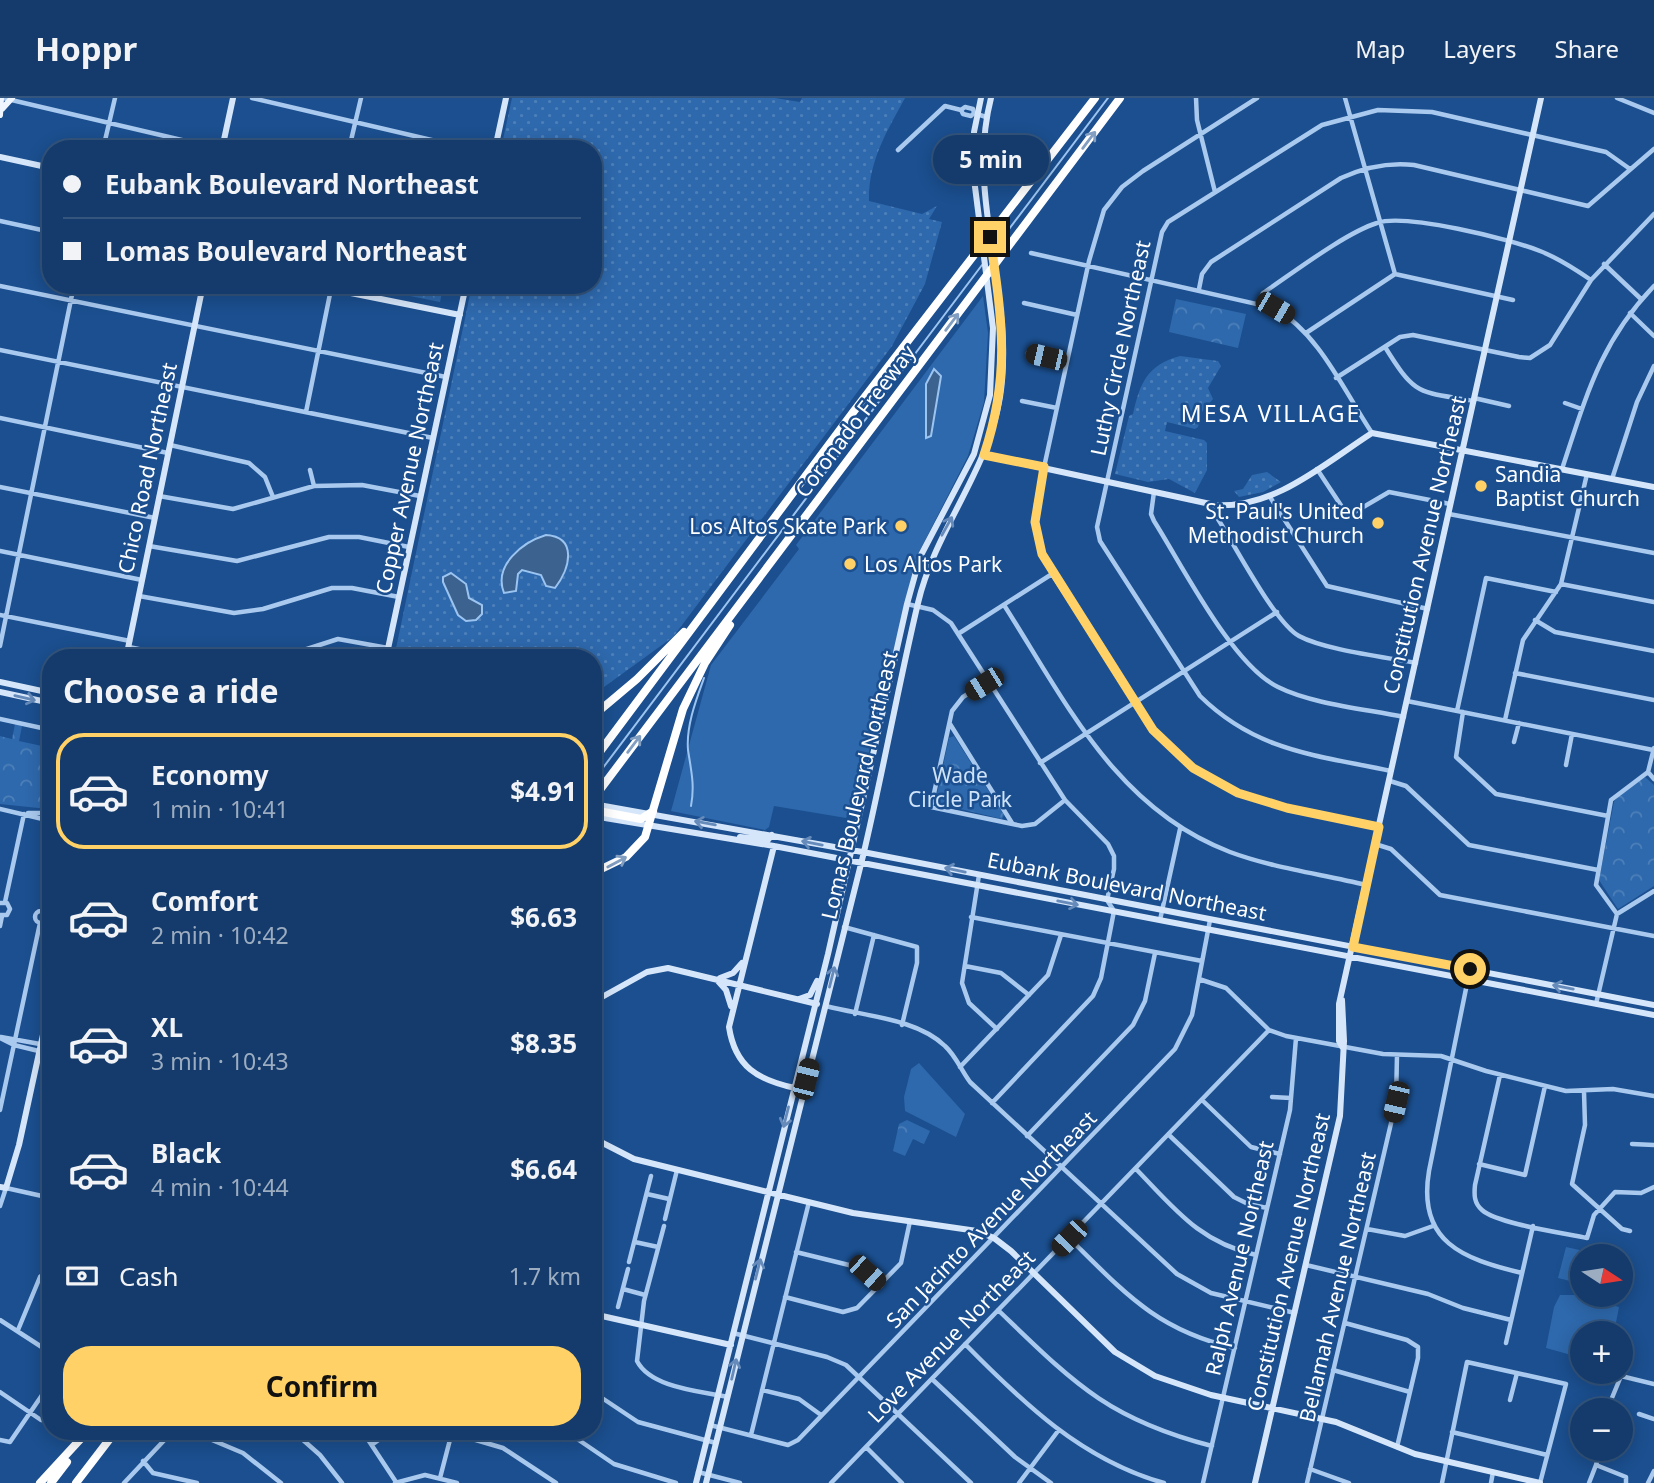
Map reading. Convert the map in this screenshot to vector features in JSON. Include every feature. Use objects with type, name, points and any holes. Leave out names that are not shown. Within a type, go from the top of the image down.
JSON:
[{"type":"highway","name":"Coronado Freeway","points":[[602,749],[747,553],[1094,98]]},
{"type":"highway","name":"Coronado Freeway","points":[[602,789],[1120,98]]},
{"type":"highway","points":[[602,708],[666,652],[747,553]]},
{"type":"highway","points":[[602,869],[620,861],[637,847],[649,820],[691,690],[705,663],[764,572]]},
{"type":"highway","points":[[602,812],[649,820]]},
{"type":"highway","points":[[40,1483],[80,1440]]},
{"type":"highway","points":[[51,1483],[82,1440]]},
{"type":"highway","points":[[78,1483],[109,1440]]},
{"type":"main road","points":[[1,112],[2,98]]},
{"type":"main road","points":[[1,112],[11,99]]},
{"type":"street","points":[[2,98],[181,140]]},
{"type":"street","points":[[106,140],[115,98]]},
{"type":"street","points":[[223,140],[233,98]]},
{"type":"street","points":[[252,98],[432,140]]},
{"type":"street","points":[[351,140],[361,98]]},
{"type":"street","points":[[497,140],[506,98]]},
{"type":"street","name":"Lomas Boulevard Northeast","points":[[696,1483],[828,954],[882,725],[907,604],[925,547],[974,454],[990,395],[993,349],[991,310],[973,150],[976,113],[981,98]]},
{"type":"street","name":"Lomas Boulevard Northeast","points":[[706,1483],[776,1194],[864,852],[917,607],[940,538],[984,455],[996,417],[1003,371],[999,300],[982,162],[990,98]]},
{"type":"street","points":[[1196,98],[1200,135],[1215,192]]},
{"type":"street","points":[[1257,98],[1122,187],[1104,210],[1088,265],[1044,467],[1035,522],[1037,539],[1052,574],[1153,730],[1174,751],[1218,784],[1258,801],[1379,827]]},
{"type":"street","points":[[1345,98],[1395,274]]},
{"type":"street","name":"Constitution Avenue Northeast","points":[[1255,1483],[1340,1116],[1343,1048],[1339,1041],[1339,1020],[1350,956],[1541,98]]},
{"type":"street","points":[[1617,98],[1654,113]]},
{"type":"street","points":[[898,150],[945,106],[961,110],[965,107],[973,108],[976,113],[986,117]]},
{"type":"street","name":"Luthy Circle Northeast","points":[[1392,772],[1260,740],[1220,716],[1200,696],[1100,541],[1097,527],[1164,227],[1307,134],[1350,116],[1378,110],[1420,110],[1606,152],[1630,170]]},
{"type":"street","points":[[1199,289],[1202,274],[1211,262],[1340,178],[1364,169],[1394,164],[1414,165],[1521,188],[1588,206],[1654,149]]},
{"type":"street","points":[[0,157],[42,165]]},
{"type":"street","points":[[1336,378],[1400,337],[1413,335],[1519,357],[1541,353],[1550,345],[1604,264],[1654,214]]},
{"type":"street","points":[[0,221],[42,230]]},
{"type":"street","points":[[1259,302],[1263,293],[1379,222],[1418,222],[1508,242],[1563,261],[1591,280]]},
{"type":"street","points":[[1031,253],[1259,302],[1289,316],[1306,333],[1372,433]]},
{"type":"street","points":[[1604,264],[1641,299]]},
{"type":"street","points":[[1306,333],[1395,274],[1513,300]]},
{"type":"street","points":[[0,286],[446,377]]},
{"type":"street","points":[[1562,468],[1582,408],[1610,340],[1654,286]]},
{"type":"street","points":[[0,646],[3,616],[19,555],[72,294]]},
{"type":"street","name":"Chico Road Northeast","points":[[128,649],[201,294]]},
{"type":"street","points":[[306,412],[330,294]]},
{"type":"street","points":[[363,294],[460,315]]},
{"type":"street","name":"Copper Avenue Northeast","points":[[388,648],[464,294]]},
{"type":"street","points":[[1024,303],[1077,315]]},
{"type":"street","points":[[1630,313],[1654,336]]},
{"type":"street","points":[[1385,346],[1410,385],[1419,390],[1509,406]]},
{"type":"street","points":[[0,350],[433,438]]},
{"type":"street","points":[[1028,353],[1067,361]]},
{"type":"street","points":[[1612,479],[1637,402],[1654,366]]},
{"type":"street","points":[[1022,401],[1057,408]]},
{"type":"street","points":[[1566,403],[1582,408]]},
{"type":"street","points":[[0,418],[168,453]]},
{"type":"street","points":[[974,454],[1215,505],[1247,504],[1270,498],[1372,433],[1654,488]]},
{"type":"street","points":[[170,445],[249,463],[265,477],[273,497]]},
{"type":"street","points":[[1316,468],[1348,516],[1389,492],[1451,504]]},
{"type":"street","points":[[310,470],[314,486]]},
{"type":"street","points":[[1505,720],[1523,640],[1561,584],[1587,474]]},
{"type":"street","points":[[159,496],[233,509],[314,486],[362,485],[420,496]]},
{"type":"street","points":[[0,486],[155,518]]},
{"type":"street","points":[[1154,491],[1151,514],[1154,521],[1230,641],[1253,671],[1277,687],[1404,717]]},
{"type":"street","points":[[1270,498],[1327,586],[1427,609]]},
{"type":"street","points":[[1215,505],[1216,516],[1277,612],[1293,631],[1311,641],[1416,663]]},
{"type":"street","points":[[1449,514],[1654,553]]},
{"type":"street","points":[[149,546],[237,561],[330,537],[359,537],[409,547]]},
{"type":"street","points":[[0,551],[142,580]]},
{"type":"street","points":[[958,634],[1052,574]]},
{"type":"street","points":[[1457,711],[1486,578],[1556,592]]},
{"type":"street","points":[[1561,584],[1654,602]]},
{"type":"street","points":[[139,596],[234,613],[263,609],[332,588],[352,588],[399,597]]},
{"type":"street","points":[[907,604],[943,616],[958,634],[1040,763],[1066,800],[1108,844],[1114,856],[1107,900],[1114,911],[1101,978],[1093,996],[992,1103]]},
{"type":"street","points":[[1004,605],[1087,733],[1128,786],[1180,829],[1248,857],[1366,884]]},
{"type":"street","points":[[1040,763],[1277,612]]},
{"type":"street","points":[[3,616],[148,649]]},
{"type":"street","points":[[1535,620],[1555,632],[1654,651]]},
{"type":"street","points":[[307,649],[338,639],[388,648]]},
{"type":"street","points":[[1515,673],[1654,700]]},
{"type":"street","points":[[988,681],[958,702],[950,724],[932,807],[1013,824],[1035,824],[1066,800]]},
{"type":"street","points":[[0,682],[42,691]]},
{"type":"street","points":[[0,692],[42,702]]},
{"type":"street","points":[[1407,701],[1654,749],[1648,772],[1613,796],[1608,816],[1596,885],[1617,914]]},
{"type":"street","points":[[1463,712],[1456,757],[1496,794],[1608,816]]},
{"type":"street","points":[[0,719],[42,728]]},
{"type":"street","points":[[1514,742],[1519,723]]},
{"type":"street","points":[[950,724],[1013,824]]},
{"type":"street","points":[[882,725],[883,735],[878,757],[884,761]]},
{"type":"street","points":[[1566,765],[1572,734]]},
{"type":"street","points":[[1648,772],[1654,779]]},
{"type":"street","points":[[1390,781],[1406,786],[1469,845],[1598,870]]},
{"type":"street","points":[[602,808],[608,813]]},
{"type":"street","points":[[0,809],[42,819]]},
{"type":"street","points":[[24,814],[42,813]]},
{"type":"street","points":[[602,814],[608,813]]},
{"type":"street","points":[[0,926],[1,915],[10,911],[2,903],[24,814]]},
{"type":"street","name":"Eubank Boulevard Northeast","points":[[649,820],[772,835],[1654,1004]]},
{"type":"street","name":"Eubank Boulevard Northeast","points":[[649,820],[721,838],[1654,1015]]},
{"type":"street","points":[[1160,920],[1180,829]]},
{"type":"street","points":[[721,838],[768,841],[772,835]]},
{"type":"street","points":[[1375,844],[1391,849],[1440,895],[1654,936]]},
{"type":"street","points":[[774,846],[732,1010],[731,1037],[742,1063],[762,1079],[803,1090]]},
{"type":"street","points":[[979,875],[962,983],[966,998],[996,1029]]},
{"type":"street","points":[[1042,898],[1044,888]]},
{"type":"street","points":[[1596,1004],[1617,914],[1654,891]]},
{"type":"street","points":[[0,1110],[40,923],[35,916],[42,911]]},
{"type":"street","points":[[971,917],[1202,961]]},
{"type":"street","name":"San Jacinto Avenue Northeast","points":[[710,1426],[788,1445],[798,1440],[1175,1049],[1188,1027],[1210,920]]},
{"type":"street","points":[[844,927],[912,944],[918,949],[902,1025]]},
{"type":"street","points":[[855,1014],[874,935]]},
{"type":"street","points":[[960,1067],[1030,995],[1052,967],[1061,935]]},
{"type":"street","points":[[1301,947],[1303,937]]},
{"type":"street","points":[[1027,1136],[1133,1025],[1145,1001],[1155,953]]},
{"type":"street","points":[[793,998],[805,998],[812,993],[828,954]]},
{"type":"street","points":[[715,979],[733,973],[745,958]]},
{"type":"street","points":[[1415,969],[1417,959]]},
{"type":"street","points":[[965,966],[1001,974],[1030,995]]},
{"type":"street","points":[[602,997],[657,969],[676,969],[902,1025],[937,1038],[992,1103],[1049,1158],[1102,1202],[1177,1275],[1211,1293],[1295,1313]]},
{"type":"street","points":[[1470,969],[1426,1186],[1433,1226],[1444,1239],[1466,1256],[1522,1273]]},
{"type":"street","points":[[715,979],[726,990],[732,1010]]},
{"type":"street","points":[[1199,979],[1226,988],[1269,1030],[1296,1038],[1397,1055],[1431,1055],[1545,1086],[1584,1092],[1613,1089],[1654,1096]]},
{"type":"street","points":[[1525,990],[1527,980]]},
{"type":"street","name":"Love Avenue Northeast","points":[[833,1482],[1269,1030]]},
{"type":"street","points":[[0,1038],[15,1038],[40,1047]]},
{"type":"street","points":[[0,1038],[14,1045],[40,1047]]},
{"type":"street","points":[[0,1206],[3,1187],[19,1145],[42,1038]]},
{"type":"street","name":"Ralph Avenue Northeast","points":[[1203,1483],[1280,1154],[1291,1098],[1296,1038]]},
{"type":"street","name":"Bellamah Avenue Northeast","points":[[1307,1483],[1396,1102],[1397,1055]]},
{"type":"street","points":[[1500,1075],[1474,1194],[1479,1206],[1491,1215],[1587,1238],[1594,1215],[1615,1192],[1642,1193],[1654,1187]]},
{"type":"street","points":[[1479,1164],[1525,1175],[1545,1086]]},
{"type":"street","points":[[1584,1092],[1585,1125],[1572,1184],[1622,1229],[1630,1231]]},
{"type":"street","points":[[1272,1097],[1291,1098]]},
{"type":"street","points":[[1202,1100],[1251,1147],[1280,1154]]},
{"type":"street","points":[[1169,1135],[1234,1197],[1248,1204],[1267,1208]]},
{"type":"street","points":[[602,1143],[625,1156],[853,1213],[966,1228],[994,1238],[1115,1352],[1155,1376],[1223,1397],[1322,1419],[1355,1429],[1397,1448],[1447,1461],[1540,1483],[1566,1384],[1467,1362],[1452,1432],[1447,1461],[1442,1483]]},
{"type":"street","points":[[1632,1144],[1654,1145]]},
{"type":"street","points":[[1136,1169],[1210,1239],[1229,1248],[1256,1255]]},
{"type":"street","points":[[665,1219],[677,1170]]},
{"type":"street","points":[[629,1262],[650,1176]]},
{"type":"street","points":[[3,1187],[42,1196]]},
{"type":"street","points":[[647,1194],[669,1199]]},
{"type":"street","points":[[751,1436],[808,1202]]},
{"type":"street","points":[[785,1297],[849,1311],[864,1304],[901,1263],[910,1221]]},
{"type":"street","points":[[664,1226],[645,1295],[636,1353],[640,1367],[661,1380],[727,1397]]},
{"type":"street","points":[[1367,1229],[1405,1236],[1433,1226]]},
{"type":"street","points":[[1506,1343],[1533,1226]]},
{"type":"street","points":[[1069,1238],[1159,1320],[1195,1337],[1235,1348]]},
{"type":"street","points":[[635,1242],[658,1247]]},
{"type":"street","points":[[796,1252],[857,1267],[881,1286]]},
{"type":"street","points":[[1306,1265],[1428,1294],[1463,1308],[1511,1320]]},
{"type":"street","points":[[618,1307],[628,1269]]},
{"type":"street","points":[[18,1330],[42,1276]]},
{"type":"street","points":[[622,1289],[645,1295]]},
{"type":"street","points":[[998,1310],[1056,1366],[1101,1403],[1155,1431],[1212,1446]]},
{"type":"street","points":[[602,1317],[739,1347]]},
{"type":"street","points":[[0,1320],[42,1347]]},
{"type":"street","points":[[1345,1323],[1407,1340],[1418,1347],[1397,1448]]},
{"type":"street","points":[[733,1333],[827,1357],[860,1376],[971,1483]]},
{"type":"street","points":[[965,1345],[1058,1431],[1107,1461],[1164,1483]]},
{"type":"street","points":[[1333,1370],[1410,1392]]},
{"type":"street","points":[[1510,1400],[1517,1373]]},
{"type":"street","points":[[1612,1398],[1621,1376],[1654,1384]]},
{"type":"street","points":[[932,1379],[1030,1469],[1051,1483]]},
{"type":"street","points":[[762,1390],[799,1399],[821,1415]]},
{"type":"street","points":[[0,1392],[42,1417]]},
{"type":"street","points":[[0,1440],[10,1443],[42,1396]]},
{"type":"street","points":[[602,1398],[638,1422],[716,1443]]},
{"type":"street","points":[[1639,1414],[1654,1418]]},
{"type":"street","points":[[1020,1483],[1058,1431]]},
{"type":"street","points":[[1452,1432],[1547,1455]]},
{"type":"street","points":[[124,1483],[164,1440]]},
{"type":"street","points":[[212,1440],[243,1453],[281,1483]]},
{"type":"street","points":[[303,1440],[320,1455],[342,1483]]},
{"type":"street","points":[[370,1440],[396,1483],[420,1475],[457,1483]]},
{"type":"street","points":[[373,1444],[379,1440]]},
{"type":"street","points":[[440,1478],[450,1440]]},
{"type":"street","points":[[478,1440],[503,1448],[556,1483]]},
{"type":"street","points":[[579,1440],[614,1464],[676,1483]]},
{"type":"street","points":[[866,1447],[902,1483]]},
{"type":"street","points":[[143,1461],[153,1473],[197,1483]]},
{"type":"street","points":[[1589,1483],[1597,1461]]},
{"type":"street","points":[[1596,1465],[1626,1478],[1626,1483]]},
{"type":"street","points":[[1310,1469],[1349,1483]]},
{"type":"street","points":[[1648,1483],[1654,1471]]},
{"type":"street","points":[[698,1472],[740,1483]]},
{"type":"street","points":[[1491,1483],[1493,1472]]},
{"type":"green space","points":[[512,98],[775,98],[800,102],[802,98],[905,98],[875,160],[869,201],[922,214],[937,206],[929,219],[942,222],[925,284],[892,346],[673,637],[602,688],[602,649],[396,649],[470,294],[602,294],[602,140],[503,140]]},
{"type":"green space","points":[[405,294],[442,294],[440,302]]},
{"type":"green space","name":"Los Altos Park","points":[[983,296],[988,333],[984,402],[968,456],[916,558],[855,809],[850,810],[846,818],[774,806],[769,827],[765,830],[671,811],[711,665],[799,549],[796,545]]},
{"type":"green space","points":[[1176,299],[1246,314],[1238,348],[1169,332]]},
{"type":"green space","points":[[1180,356],[1218,361],[1221,366],[1208,388],[1213,399],[1202,412],[1198,427],[1195,429],[1167,422],[1165,431],[1207,443],[1207,470],[1195,493],[1169,479],[1148,482],[1115,474],[1129,416],[1133,414],[1142,384],[1160,364]]},
{"type":"green space","points":[[1267,472],[1281,482],[1263,492],[1239,497],[1234,491],[1243,489],[1252,475]]},
{"type":"green space","points":[[15,724],[22,726],[19,741],[42,746],[42,808],[0,804],[0,736],[12,739]]},
{"type":"green space","name":"Wade Circle Park","points":[[954,736],[1004,815],[1002,819],[935,803],[949,738]]},
{"type":"green space","points":[[1645,777],[1654,785],[1654,886],[1618,909],[1599,880],[1614,802],[1619,795]]},
{"type":"green space","points":[[919,1063],[965,1114],[956,1137],[905,1111],[904,1097],[911,1069]]},
{"type":"green space","points":[[907,1120],[930,1131],[924,1144],[913,1139],[905,1156],[893,1151],[899,1124]]},
{"type":"green space","points":[[1566,1247],[1570,1248],[1570,1281],[1558,1278]]},
{"type":"green space","points":[[1560,1295],[1570,1295],[1570,1307],[1619,1307],[1616,1321],[1570,1321],[1570,1355],[1546,1348],[1554,1307]]},
{"type":"shaded area","points":[[934,369],[941,376],[931,436],[926,438],[926,384]]},
{"type":"shaded area","points":[[546,535],[563,541],[567,548],[567,563],[555,588],[546,586],[541,575],[522,570],[518,574],[516,591],[504,593],[502,583],[506,564],[528,543]]},
{"type":"shaded area","points":[[451,573],[466,584],[469,598],[482,605],[482,614],[476,620],[466,621],[458,615],[443,582],[443,577]]},
{"type":"waterway","points":[[994,249],[1108,98]]},
{"type":"waterway","points":[[602,769],[982,265]]},
{"type":"waterway","points":[[691,806],[693,784],[688,750],[689,732],[692,713],[704,678]]},
{"type":"place","name":"Sandia Baptist Church","points":[[1481,486]]},
{"type":"place","name":"St. Paul's United Methodist Church","points":[[1378,523]]},
{"type":"place","name":"Los Altos Skate Park","points":[[901,526]]},
{"type":"place","name":"Los Altos Park","points":[[850,564]]},
{"type":"district","name":"MESA VILLAGE","points":[[1271,413]]},
{"type":"route","points":[[990,237],[1002,329],[1003,371],[996,417],[984,455],[1044,467],[1035,522],[1042,554],[1052,574],[1153,730],[1193,768],[1238,793],[1287,808],[1379,827],[1353,947],[1470,969]]}]
